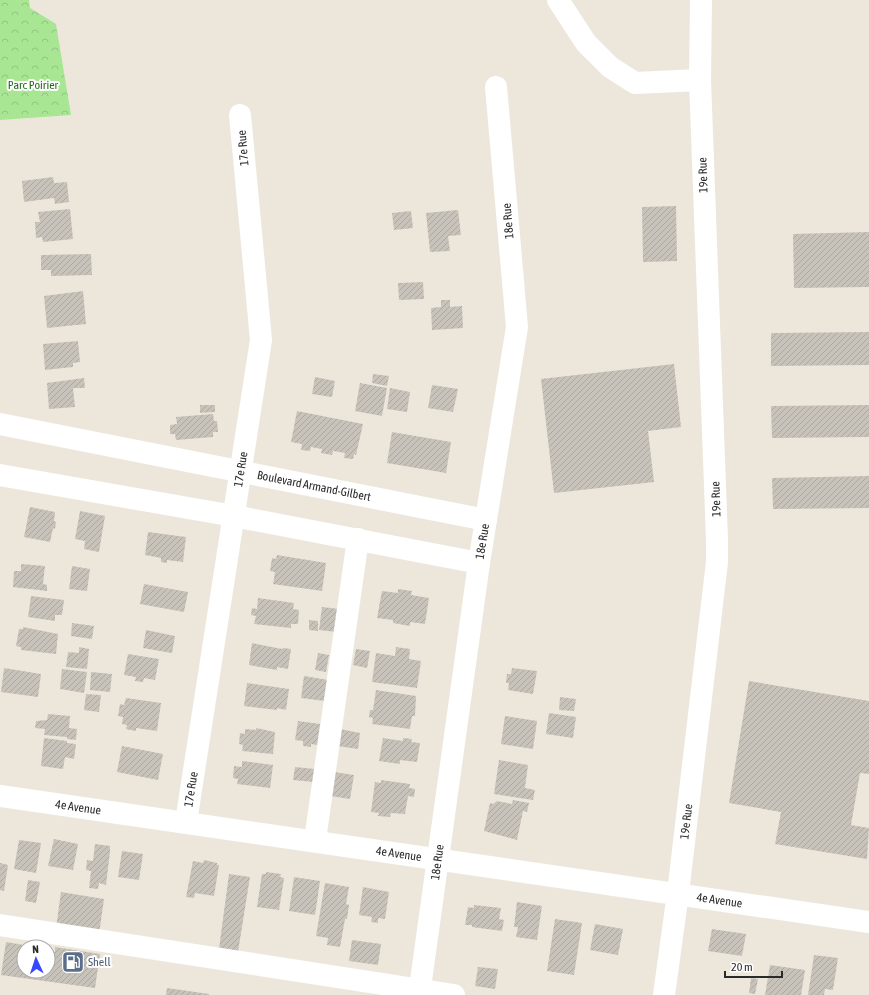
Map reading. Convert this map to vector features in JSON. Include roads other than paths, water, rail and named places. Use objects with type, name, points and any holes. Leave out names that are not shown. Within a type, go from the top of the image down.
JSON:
[{"type":"street","points":[[558,0],[586,43],[610,67],[635,83],[700,80]]},
{"type":"street","name":"19e Rue","points":[[664,995],[678,893],[717,562],[700,80],[701,0]]},
{"type":"street","name":"18e Rue","points":[[419,993],[439,860],[479,563],[517,327],[496,87]]},
{"type":"street","name":"17e Rue","points":[[186,822],[261,340],[240,115]]},
{"type":"street","name":"Boulevard Armand-Gilbert","points":[[0,424],[240,473],[486,520]]},
{"type":"street","points":[[0,475],[234,516],[479,563]]},
{"type":"street","points":[[315,840],[358,539]]},
{"type":"street","name":"4e Avenue","points":[[0,796],[315,840],[439,860],[678,893],[869,922]]},
{"type":"street","points":[[0,925],[419,993],[454,995]]},
{"type":"place","name":"Shell","points":[[73,962]]},
{"type":"park label","name":"Parc Poirier","points":[[33,85]]}]
